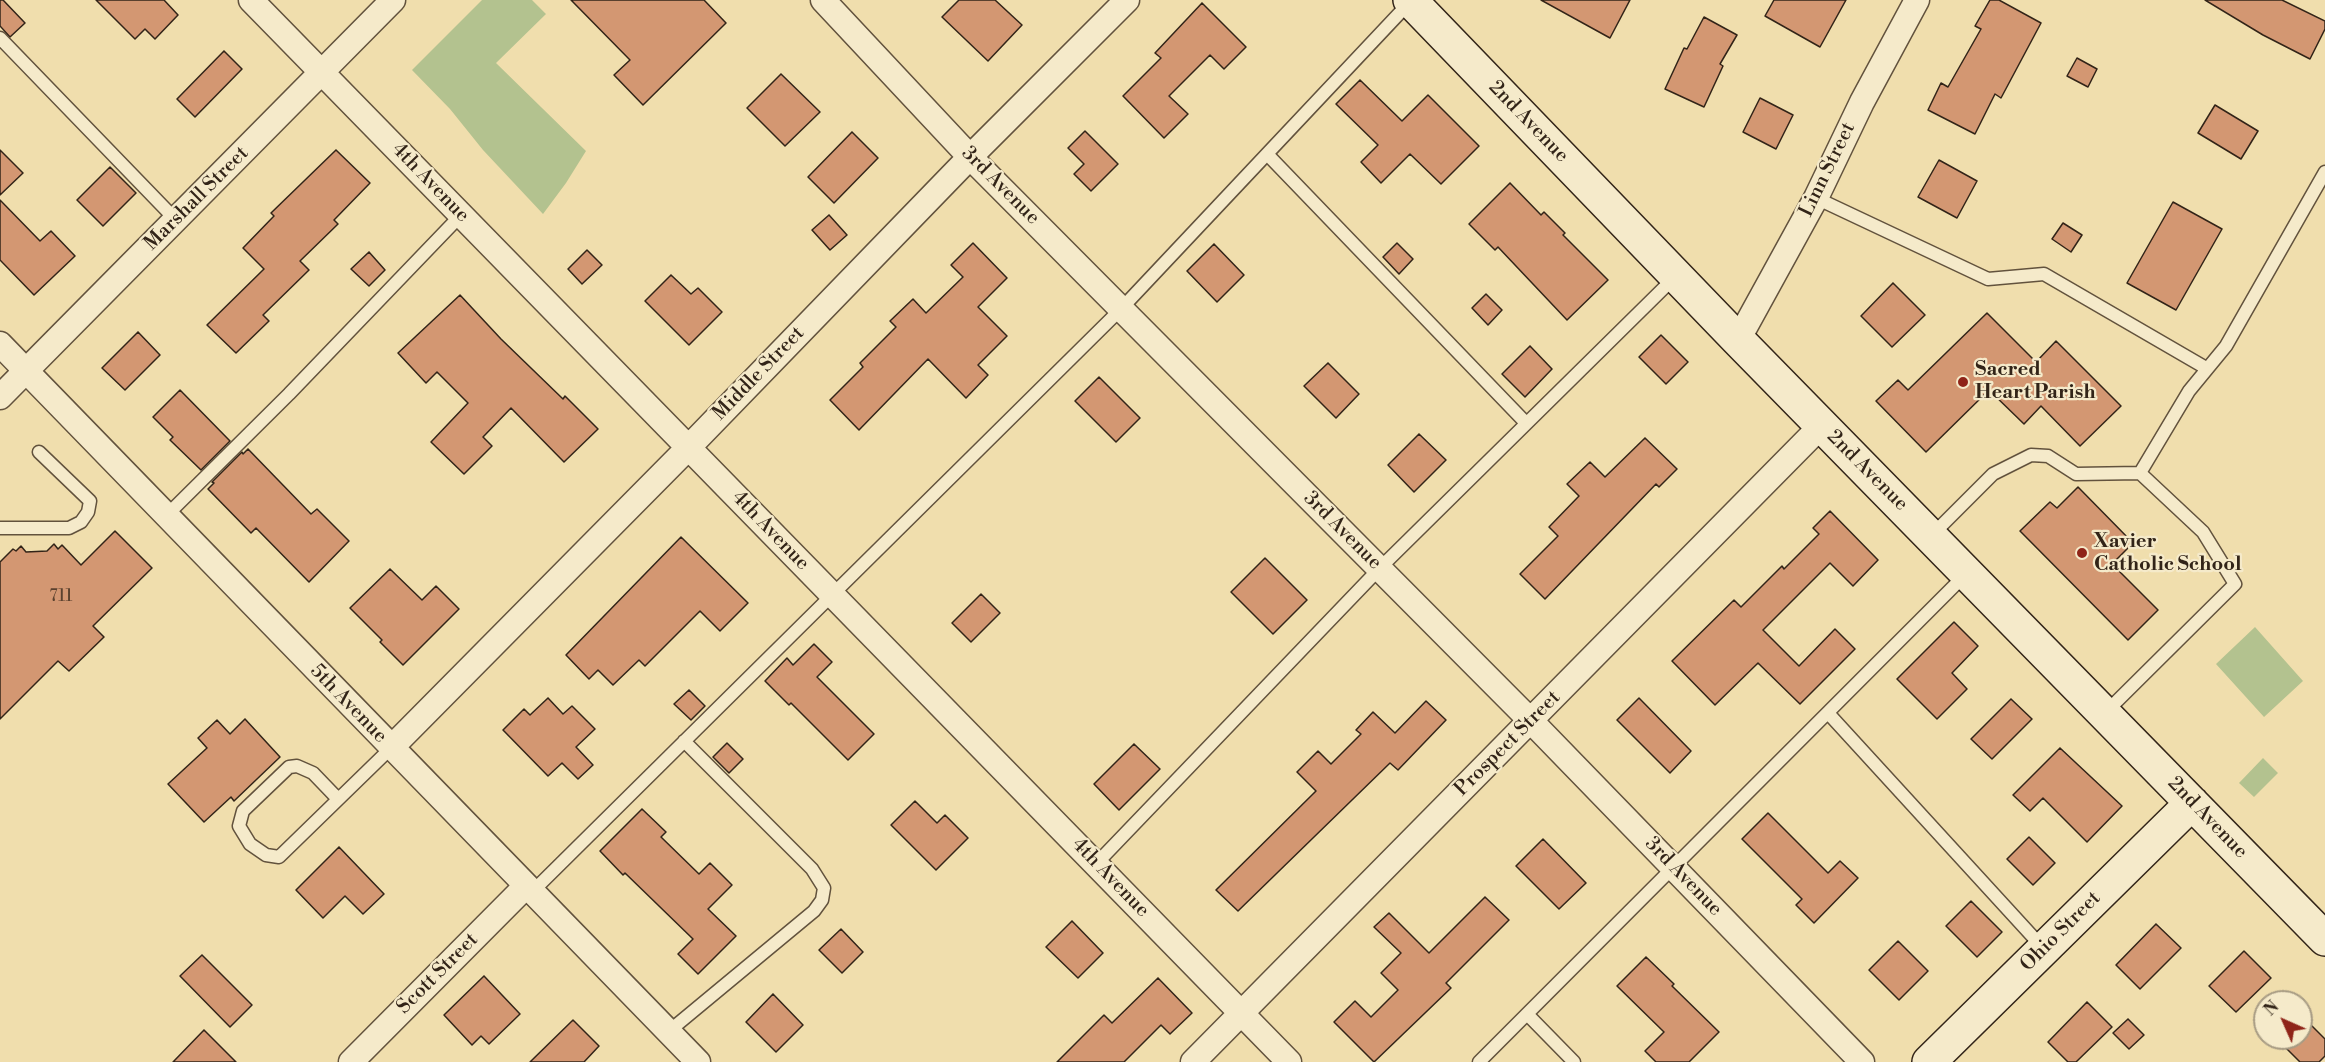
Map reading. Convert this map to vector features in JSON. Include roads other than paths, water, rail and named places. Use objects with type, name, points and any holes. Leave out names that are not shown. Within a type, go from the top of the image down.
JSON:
[{"type":"street","name":"4th Avenue","points":[[251,0],[1289,1062]]},
{"type":"street","name":"Marshall Street","points":[[0,397],[393,0]]},
{"type":"street","name":"3rd Avenue","points":[[823,0],[970,157],[1531,721],[1862,1062]]},
{"type":"street","name":"Middle Street","points":[[391,748],[1127,0]]},
{"type":"street","name":"Linn Street","points":[[1738,340],[1816,198],[1862,102],[1917,0]]},
{"type":"street","name":"2nd Avenue","points":[[1420,4],[1676,276],[2325,939]]},
{"type":"street","name":"5th Avenue","points":[[0,344],[698,1062]]},
{"type":"street","name":"Prospect Street","points":[[1193,1062],[1822,425]]},
{"type":"street","name":"Ohio Street","points":[[1929,1062],[2192,803]]},
{"type":"street","name":"Scott Street","points":[[351,1062],[529,889]]},
{"type":"lane","points":[[529,889],[684,741],[1121,309],[1267,154],[1420,4]]},
{"type":"lane","points":[[0,38],[176,220]]},
{"type":"lane","points":[[1267,154],[1526,423]]},
{"type":"lane","points":[[2140,473],[2189,391],[2226,346],[2325,172]]},
{"type":"lane","points":[[1816,198],[1988,279],[2044,274],[2206,368]]},
{"type":"lane","points":[[166,516],[289,394],[461,215]]},
{"type":"lane","points":[[1096,864],[1380,568],[1676,276]]},
{"type":"lane","points":[[0,528],[69,528],[81,522],[88,512],[90,501],[39,452]]},
{"type":"lane","points":[[1931,536],[1993,474],[2031,455],[2048,456],[2076,474],[2140,473],[2203,532],[2235,584],[2105,713]]},
{"type":"lane","points":[[1479,1062],[1967,573]]},
{"type":"lane","points":[[1828,713],[2044,949]]},
{"type":"lane","points":[[668,1032],[814,911],[822,900],[824,888],[812,869],[684,741]]},
{"type":"lane","points":[[338,800],[313,773],[297,766],[289,766],[243,811],[239,826],[250,844],[266,855],[279,857],[338,800],[391,748]]},
{"type":"lane","points":[[1527,1014],[1574,1062]]},
{"type":"place","name":"Sacred Heart Parish","points":[[1963,382]]},
{"type":"place","name":"Xavier Catholic School","points":[[2082,553]]}]
